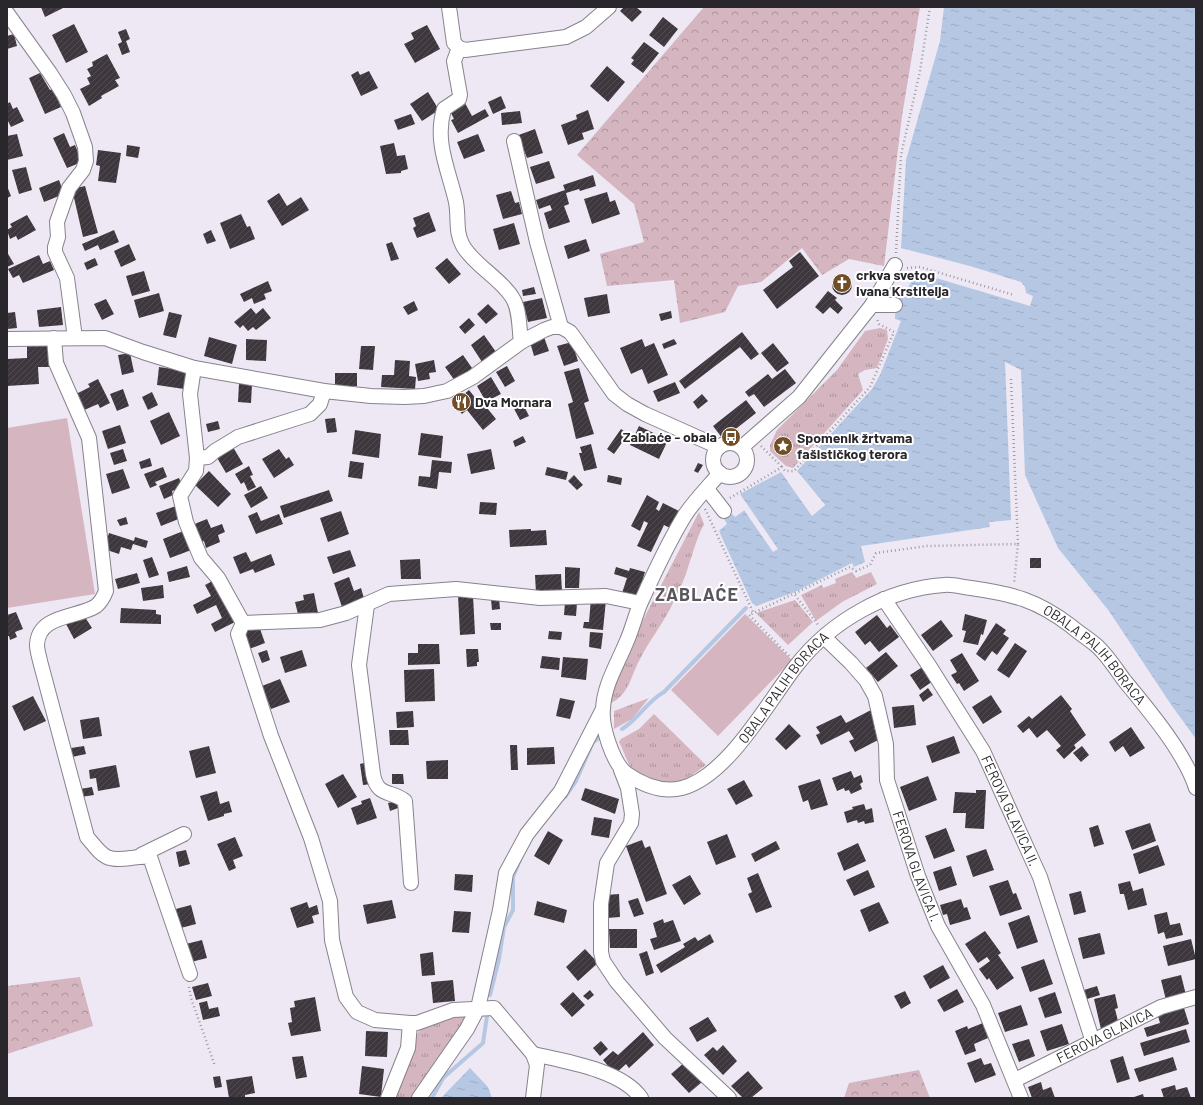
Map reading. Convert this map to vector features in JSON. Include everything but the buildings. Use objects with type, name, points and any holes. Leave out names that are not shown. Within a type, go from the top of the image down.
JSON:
[{"type":"street","points":[[450,7],[454,43],[465,50],[566,37],[586,27],[609,7]]},
{"type":"street","points":[[7,13],[64,95],[73,113],[85,147],[86,161],[83,170],[70,188],[57,222],[58,237],[55,247],[55,252],[67,278],[75,338]]},
{"type":"street","points":[[460,48],[454,61],[460,95],[458,99],[444,109],[440,144],[456,204],[457,230],[465,248],[482,268],[504,287],[512,298],[516,308],[521,342]]},
{"type":"street","points":[[514,140],[537,242],[561,327]]},
{"type":"street","points":[[742,448],[799,397],[883,305],[898,267]]},
{"type":"street","points":[[7,339],[105,338],[194,368],[324,391],[371,396],[404,397],[424,396],[439,392],[473,377],[521,342],[552,327],[561,327],[570,332],[614,394],[627,404],[645,414],[719,447]]},
{"type":"street","points":[[54,338],[56,363],[89,438],[106,591],[102,600],[95,606],[64,616],[48,624],[42,632],[37,644],[40,661],[87,837],[103,855],[110,859],[141,855],[184,834]]},
{"type":"street","points":[[194,368],[190,394],[197,458],[196,471],[180,496],[186,522],[201,558],[218,578],[243,623]]},
{"type":"street","points":[[197,458],[208,457],[238,437],[310,414],[320,404],[324,391]]},
{"type":"street","points":[[733,443],[742,448],[747,457],[746,468],[733,477],[727,477],[720,473],[713,462],[713,456],[719,447],[723,444],[733,443]]},
{"type":"street","points":[[720,473],[691,506],[677,529],[640,604],[626,643],[606,686],[602,711],[604,726],[628,788],[632,814],[631,824],[607,863],[601,904],[601,952],[603,961],[617,982],[665,1038],[729,1098]]},
{"type":"street","points":[[707,489],[721,506]]},
{"type":"street","name":"OBALA PALIH BORACA","points":[[621,769],[636,781],[666,790],[682,788],[694,783],[706,776],[734,750],[797,664],[824,637],[861,610],[884,599],[907,591],[947,584],[1012,594],[1053,612],[1098,647],[1152,714],[1191,773],[1196,788]]},
{"type":"street","points":[[243,623],[320,620],[346,613],[389,594],[456,589],[540,598],[606,596],[640,604]]},
{"type":"street","name":"FEROVA GLAVICA II.","points":[[884,599],[930,667],[983,751],[1040,877],[1093,1042]]},
{"type":"street","points":[[367,605],[359,666],[374,779],[378,789],[400,797],[405,801],[411,883]]},
{"type":"street","points":[[243,623],[238,634],[271,736],[311,838],[330,901],[332,940],[346,996],[357,1012],[375,1020],[410,1023],[417,1023],[453,1010],[494,1008],[533,1054],[537,1065],[532,1098]]},
{"type":"street","name":"FEROVA GLAVICA I.","points":[[824,637],[866,680],[875,696],[886,744],[887,780],[918,876],[938,926],[983,1006],[1015,1080],[1021,1098]]},
{"type":"street","points":[[419,1098],[467,1029],[478,1008],[500,910],[506,873],[527,834],[561,791],[602,711]]},
{"type":"street","points":[[141,855],[150,857],[190,974]]},
{"type":"street","name":"FEROVA GLAVICA","points":[[1015,1080],[1093,1042],[1160,1006],[1196,998]]},
{"type":"street","points":[[388,1098],[408,1048],[410,1023]]},
{"type":"street","points":[[533,1054],[583,1066],[618,1079],[632,1087],[641,1098]]},
{"type":"path","points":[[930,7],[920,71],[901,155],[898,267],[920,267],[1014,295]]},
{"type":"path","points":[[754,438],[785,471],[794,471],[870,387],[894,332],[876,321],[883,305]]},
{"type":"path","points":[[1011,380],[1018,544],[1012,594]]},
{"type":"path","points":[[753,612],[703,506],[721,506],[782,467]]},
{"type":"path","points":[[797,664],[749,615],[795,595],[850,568],[856,571],[870,565],[876,553],[928,546],[1018,544]]},
{"type":"path","points":[[795,595],[817,623],[824,637]]},
{"type":"path","points":[[190,974],[188,982],[191,998],[215,1066]]},
{"type":"green space","points":[[704,7],[920,7],[902,116],[884,266],[849,259],[822,275],[802,248],[761,282],[738,286],[725,312],[680,323],[674,280],[607,286],[600,254],[644,242],[634,204],[577,155]]},
{"type":"green space","points":[[880,328],[887,330],[888,339],[877,368],[865,370],[858,374],[863,390],[793,468],[786,466],[770,451],[770,445],[777,430],[837,370],[865,331]]},
{"type":"green space","points":[[67,418],[95,594],[7,608],[7,428]]},
{"type":"green space","points":[[699,512],[704,524],[697,539],[678,593],[637,665],[626,690],[611,703],[611,694],[629,647]]},
{"type":"green space","points":[[852,572],[856,578],[871,572],[877,584],[842,602],[816,621],[801,595],[822,585],[823,588],[836,583],[835,579]]},
{"type":"green space","points":[[795,600],[813,622],[788,645],[756,613]]},
{"type":"green space","points":[[745,614],[792,660],[718,736],[671,690]]},
{"type":"green space","points":[[649,698],[632,719],[614,729],[614,711]]},
{"type":"green space","points":[[654,714],[706,765],[684,779],[670,783],[654,781],[633,769],[627,761],[619,742],[621,739],[639,729]]},
{"type":"green space","points":[[80,977],[93,1026],[7,1054],[7,986]]},
{"type":"green space","points":[[462,1015],[466,1017],[413,1098],[394,1098],[410,1049],[419,1031],[423,1027],[432,1023]]},
{"type":"green space","points":[[919,1070],[930,1098],[844,1098],[849,1083]]},
{"type":"water","points":[[944,7],[1196,7],[1196,739],[1172,706],[1109,611],[1058,548],[1025,475],[1021,370],[1005,362],[1011,520],[989,522],[990,527],[861,546],[865,562],[854,567],[852,563],[795,592],[756,606],[752,603],[719,531],[727,524],[721,514],[727,509],[735,517],[749,507],[740,494],[781,472],[812,515],[825,505],[797,471],[872,389],[880,375],[901,321],[895,319],[896,298],[903,298],[916,272],[1030,306],[1033,296],[1026,293],[1025,287],[1021,282],[970,266],[901,248],[906,160],[940,41]]},
{"type":"water","points":[[470,1068],[488,1087],[492,1098],[441,1098]]},
{"type":"pier","points":[[797,471],[825,505],[812,516],[788,482],[789,481],[813,513],[822,505],[796,473]]},
{"type":"pier","points":[[749,507],[778,549],[773,552],[744,510]]},
{"type":"waterway","points":[[622,729],[653,700],[664,692],[746,608]]},
{"type":"waterway","points":[[565,797],[576,781],[593,742],[603,735]]},
{"type":"waterway","points":[[490,995],[499,959],[504,927],[513,910],[513,877],[520,860]]},
{"type":"waterway","points":[[432,1098],[443,1078],[483,1043],[487,1016]]},
{"type":"place","name":"crkva svetog Ivana Krstitelja","points":[[842,283]]},
{"type":"place","name":"Dva Mornara","points":[[461,402]]},
{"type":"place","name":"Zablaće - obala","points":[[731,437]]},
{"type":"place","name":"Spomenik žrtvama fašističkog terora","points":[[783,446]]},
{"type":"district","name":"ZABLAĆE","points":[[697,595]]}]
